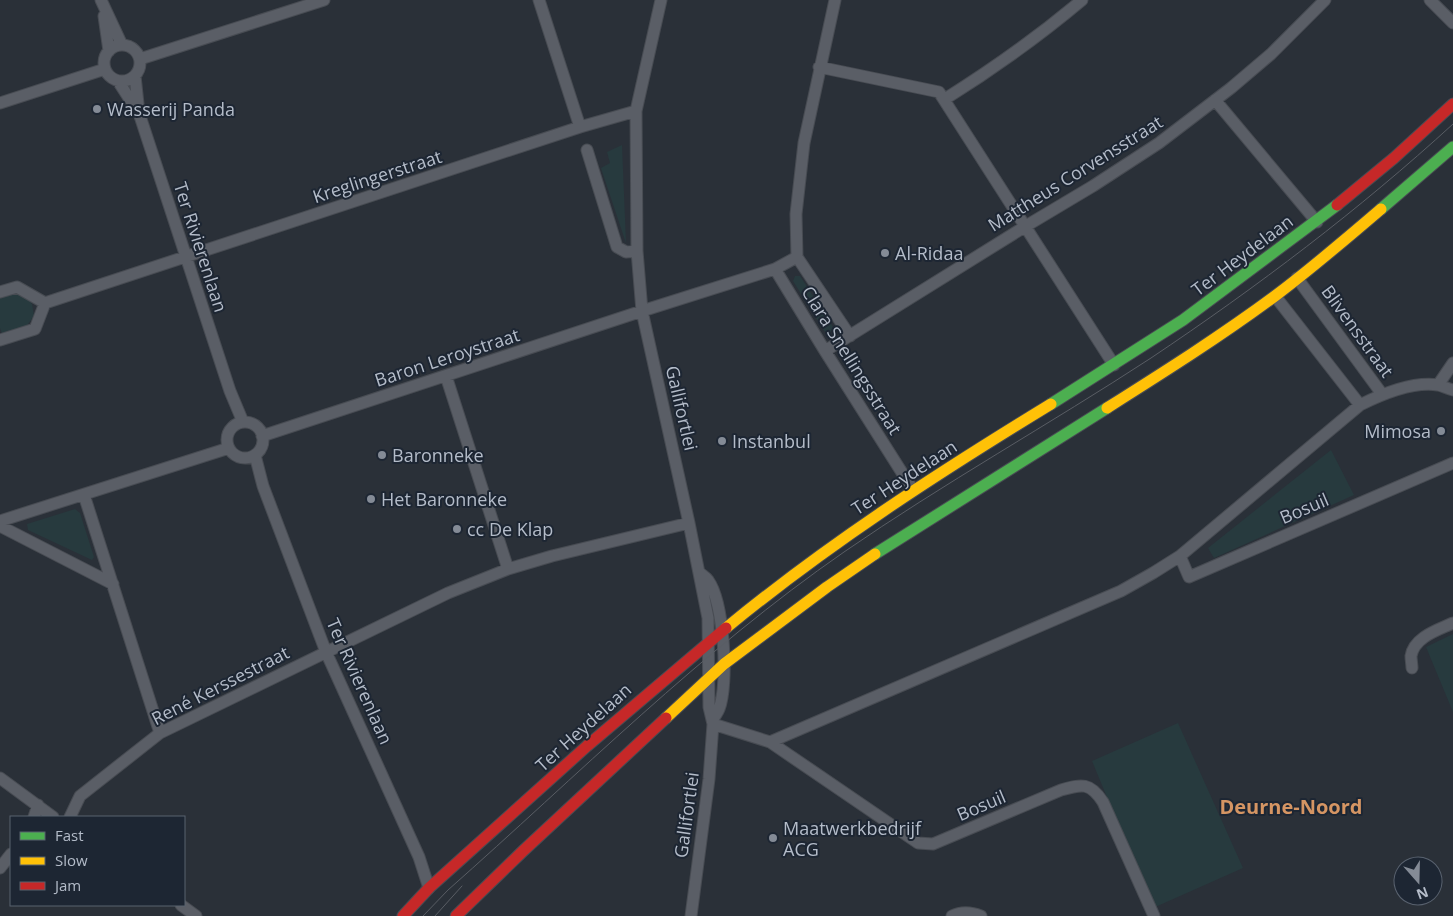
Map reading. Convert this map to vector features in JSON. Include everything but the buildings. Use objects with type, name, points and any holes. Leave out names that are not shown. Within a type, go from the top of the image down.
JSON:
[{"type":"street","points":[[140,59],[324,0]]},
{"type":"street","points":[[539,0],[580,127],[636,111]]},
{"type":"street","name":"Gallifortlei","points":[[661,0],[636,111],[637,251],[642,311],[708,618],[708,707],[713,721],[709,779],[691,916]]},
{"type":"street","points":[[775,269],[797,257],[796,214],[804,143],[835,0]]},
{"type":"street","points":[[945,100],[1042,34],[1082,0]]},
{"type":"street","name":"Mattheus Corvensstraat","points":[[825,351],[1093,186],[1159,143],[1272,54],[1325,0]]},
{"type":"street","points":[[1430,0],[1453,23]]},
{"type":"street","points":[[102,2],[122,45]]},
{"type":"street","points":[[102,2],[109,51]]},
{"type":"street","points":[[122,45],[130,47],[140,59],[140,68],[135,76],[127,81],[118,81],[110,77],[105,69],[105,56],[115,47],[122,45]]},
{"type":"street","points":[[819,67],[939,92],[1114,365]]},
{"type":"street","points":[[0,104],[105,69]]},
{"type":"street","name":"Ter Rivierenlaan","points":[[135,76],[139,113],[230,391],[239,424]]},
{"type":"street","name":"Ter Rivierenlaan","points":[[118,81],[139,113]]},
{"type":"street","points":[[1216,100],[1317,222]]},
{"type":"street","name":"Ter Heydelaan","points":[[403,916],[430,888],[672,671],[722,629],[841,539],[913,490],[1114,365],[1206,304],[1317,222],[1386,166],[1453,104]]},
{"type":"street","name":"Kreglingerstraat","points":[[45,303],[580,127]]},
{"type":"street","points":[[456,916],[724,664],[827,587],[900,538],[1140,387],[1275,296],[1337,247],[1453,147]]},
{"type":"street","points":[[587,150],[617,247],[626,252],[637,251]]},
{"type":"street","name":"Clara Snellingsstraat","points":[[797,257],[850,336]]},
{"type":"street","name":"Clara Snellingsstraat","points":[[775,269],[913,490]]},
{"type":"street","name":"Baron Leroystraat","points":[[262,436],[775,269]]},
{"type":"street","name":"Blivensstraat","points":[[1297,278],[1382,394],[1360,405]]},
{"type":"street","points":[[0,292],[17,287],[45,303],[35,329],[0,340]]},
{"type":"street","points":[[1275,296],[1360,405]]},
{"type":"street","points":[[1438,385],[1453,363]]},
{"type":"street","points":[[446,376],[508,569]]},
{"type":"street","points":[[1382,394],[1414,386],[1438,385],[1453,390]]},
{"type":"street","name":"Bosuil","points":[[770,742],[1121,591],[1180,556],[1360,405]]},
{"type":"street","points":[[239,424],[253,424],[262,436],[262,446],[250,456],[236,455],[229,448],[228,436],[239,424]]},
{"type":"street","points":[[0,521],[229,448]]},
{"type":"street","name":"Ter Rivierenlaan","points":[[250,456],[326,652],[419,857],[430,888]]},
{"type":"street","name":"Bosuil","points":[[1180,556],[1189,577],[1453,463]]},
{"type":"street","points":[[84,495],[114,584],[160,733]]},
{"type":"street","name":"René Kerssestraat","points":[[70,816],[80,796],[160,733],[448,593],[508,569],[552,556],[689,523]]},
{"type":"street","points":[[0,526],[114,584]]},
{"type":"street","name":"Gallifortlei","points":[[699,572],[708,580],[719,610],[722,629],[724,664],[720,709],[713,721]]},
{"type":"street","points":[[1412,668],[1411,656],[1426,635],[1453,623]]},
{"type":"street","name":"Bosuil","points":[[713,721],[770,742],[918,843],[933,844],[1061,790],[1078,785],[1089,787],[1097,793],[1103,802],[1154,916]]},
{"type":"street","points":[[0,778],[52,816]]},
{"type":"street","points":[[34,816],[38,805]]},
{"type":"street","points":[[0,868],[10,855]]},
{"type":"street","points":[[181,909],[196,916]]},
{"type":"street","points":[[952,916],[958,913],[972,912],[981,916]]},
{"type":"green space","points":[[622,145],[626,243],[601,168],[610,163],[607,152]]},
{"type":"green space","points":[[795,276],[800,276],[833,327],[831,332],[825,332],[793,281]]},
{"type":"green space","points":[[24,293],[32,304],[34,316],[25,328],[3,336],[0,328],[0,298],[11,294]]},
{"type":"green space","points":[[1331,450],[1354,495],[1214,558],[1208,548]]},
{"type":"green space","points":[[75,509],[80,513],[94,557],[92,560],[28,530],[27,524]]},
{"type":"green space","points":[[1453,634],[1453,712],[1426,647]]},
{"type":"green space","points":[[1178,723],[1243,868],[1153,908],[1092,761]]},
{"type":"tram line","points":[[423,916],[448,890],[641,715],[740,630],[791,590],[882,527],[1151,358],[1230,304],[1344,217],[1453,124]]},
{"type":"tram line","points":[[435,916],[462,886]]},
{"type":"traffic: fast","points":[[1381,209],[1453,147]]},
{"type":"traffic: fast","points":[[1051,404],[1183,320],[1337,205]]},
{"type":"traffic: fast","points":[[875,554],[1107,408]]},
{"type":"traffic: slow","points":[[1107,408],[1255,311],[1315,265],[1381,209]]},
{"type":"traffic: slow","points":[[726,628],[804,567],[884,510],[1051,404]]},
{"type":"traffic: slow","points":[[666,718],[724,664],[827,587],[875,554]]},
{"type":"traffic: jam","points":[[1337,205],[1394,158],[1453,104]]},
{"type":"traffic: jam","points":[[403,916],[429,888],[587,746],[726,628]]},
{"type":"traffic: jam","points":[[456,916],[666,718]]},
{"type":"place","name":"Wasserij Panda","points":[[97,109]]},
{"type":"place","name":"Al-Ridaa","points":[[885,253]]},
{"type":"place","name":"Mimosa","points":[[1441,431]]},
{"type":"place","name":"Instanbul","points":[[722,441]]},
{"type":"place","name":"Baronneke","points":[[382,455]]},
{"type":"place","name":"Het Baronneke","points":[[371,499]]},
{"type":"place","name":"cc De Klap","points":[[457,529]]},
{"type":"place","name":"Maatwerkbedrijf ACG","points":[[773,838]]},
{"type":"district","name":"Deurne-Noord","points":[[1291,806]]}]
